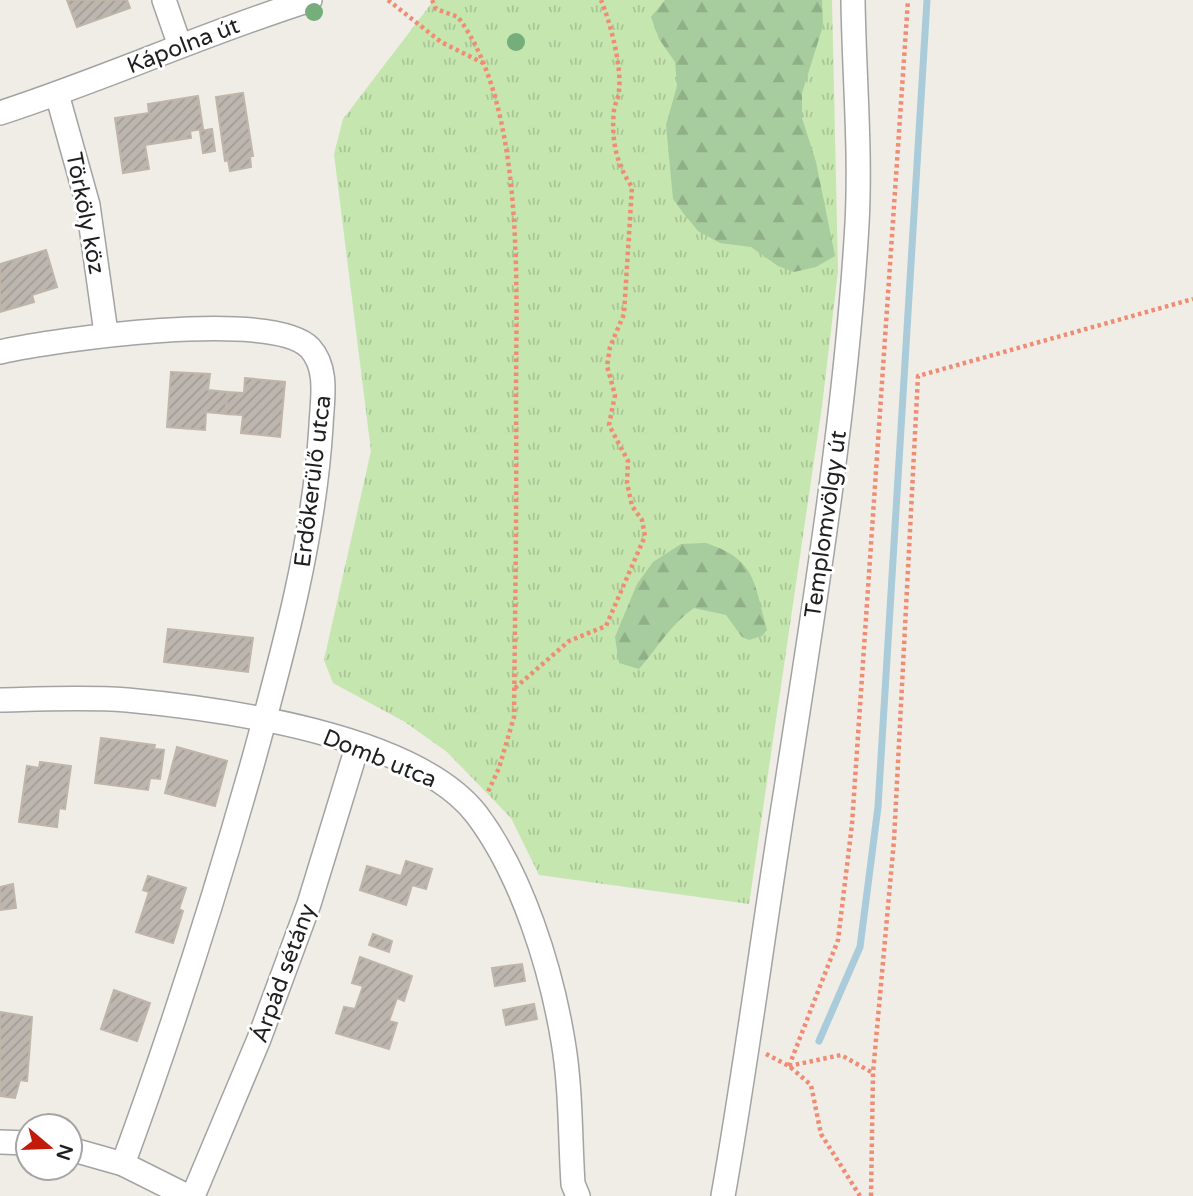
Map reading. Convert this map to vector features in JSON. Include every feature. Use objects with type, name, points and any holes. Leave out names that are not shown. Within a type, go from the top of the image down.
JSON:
[{"type":"street","points":[[164,0],[180,46]]},
{"type":"street","name":"Kápolna út","points":[[0,113],[310,0]]},
{"type":"street","name":"Templomvölgy út","points":[[723,1196],[750,1045],[765,923],[824,549],[848,348],[857,221],[853,0]]},
{"type":"street","name":"Törköly köz","points":[[58,94],[88,205],[106,334]]},
{"type":"street","name":"Erdőkerülő utca","points":[[0,352],[106,334],[230,330],[282,333],[302,341],[319,361],[323,377],[319,448],[308,541],[295,608],[265,719]]},
{"type":"street","name":"Domb utca","points":[[0,700],[127,700],[265,719],[358,744],[446,784],[477,815],[514,881],[548,972],[564,1043],[573,1184],[578,1196]]},
{"type":"street","points":[[123,1164],[187,983],[265,719]]},
{"type":"street","name":"Árpád sétány","points":[[193,1196],[259,1039],[309,904],[358,744]]},
{"type":"street","points":[[84,1153],[123,1164],[187,1196]]},
{"type":"path","points":[[388,0],[441,42],[484,63]]},
{"type":"path","points":[[432,0],[436,9],[458,17],[484,63],[505,138],[515,258],[512,726],[499,768],[477,815]]},
{"type":"path","points":[[514,688],[569,641],[606,626],[645,537],[642,520],[632,506],[627,483],[628,461],[609,425],[615,395],[607,366],[610,347],[624,314],[632,187],[620,170],[613,141],[614,109],[620,89],[618,64],[601,0]]},
{"type":"path","points":[[789,1066],[838,940],[852,824],[908,0]]},
{"type":"path","points":[[871,1196],[873,1073],[894,840],[918,376],[1193,299]]},
{"type":"path","points":[[750,1045],[789,1066],[811,1085],[821,1134],[860,1196]]},
{"type":"path","points":[[789,1066],[841,1055],[873,1073]]},
{"type":"green space","points":[[434,0],[832,0],[838,271],[822,406],[749,904],[539,875],[511,818],[447,752],[405,722],[333,683],[324,660],[371,451],[334,154],[343,119]]},
{"type":"green space","points":[[665,0],[822,0],[823,26],[802,93],[802,118],[816,162],[835,256],[816,267],[794,272],[778,266],[751,247],[720,243],[698,231],[673,199],[666,125],[677,86],[675,62],[659,39],[651,17]]},
{"type":"green space","points":[[706,543],[735,557],[751,575],[767,630],[762,636],[749,640],[742,637],[726,615],[694,608],[672,629],[639,669],[619,663],[615,637],[637,584],[653,562],[681,544]]},
{"type":"building","points":[[67,0],[127,0],[130,8],[77,27]]},
{"type":"building","points":[[243,93],[253,156],[250,156],[251,167],[230,171],[228,160],[225,161],[216,97]]},
{"type":"building","points":[[198,96],[203,129],[190,131],[191,138],[145,145],[149,169],[123,173],[115,118],[149,113],[148,104]]},
{"type":"building","points":[[212,129],[215,151],[203,153],[200,131]]},
{"type":"building","points":[[46,250],[57,287],[32,295],[34,302],[0,312],[0,264]]},
{"type":"building","points":[[171,372],[210,374],[208,390],[227,392],[226,414],[206,412],[205,430],[167,427]]},
{"type":"building","points":[[245,378],[285,382],[280,437],[241,433],[243,415],[226,414],[227,392],[244,393]]},
{"type":"building","points":[[168,629],[253,638],[248,672],[164,662]]},
{"type":"building","points":[[101,738],[155,745],[154,749],[164,750],[160,779],[150,778],[148,790],[95,783]]},
{"type":"building","points":[[177,747],[227,761],[215,806],[165,793]]},
{"type":"building","points":[[40,762],[71,766],[65,809],[59,808],[57,827],[19,822],[27,766],[39,768]]},
{"type":"building","points":[[406,861],[432,869],[426,889],[412,885],[406,905],[360,890],[367,866],[401,876]]},
{"type":"building","points":[[148,876],[186,888],[179,909],[183,911],[173,943],[136,932],[149,892],[143,890]]},
{"type":"building","points":[[13,884],[16,908],[0,910],[0,887]]},
{"type":"building","points":[[373,934],[392,941],[389,952],[369,945]]},
{"type":"building","points":[[360,957],[412,976],[404,1001],[397,998],[389,1021],[397,1023],[389,1049],[336,1033],[344,1007],[355,1009],[363,986],[352,983]]},
{"type":"building","points":[[522,964],[525,981],[495,986],[492,968]]},
{"type":"building","points":[[114,990],[150,1003],[137,1041],[101,1029]]},
{"type":"building","points":[[534,1004],[537,1019],[506,1025],[503,1010]]},
{"type":"building","points":[[0,1012],[32,1017],[27,1081],[20,1080],[15,1098],[0,1096]]},
{"type":"waterway","points":[[819,1041],[860,947],[878,807],[927,0]]}]
